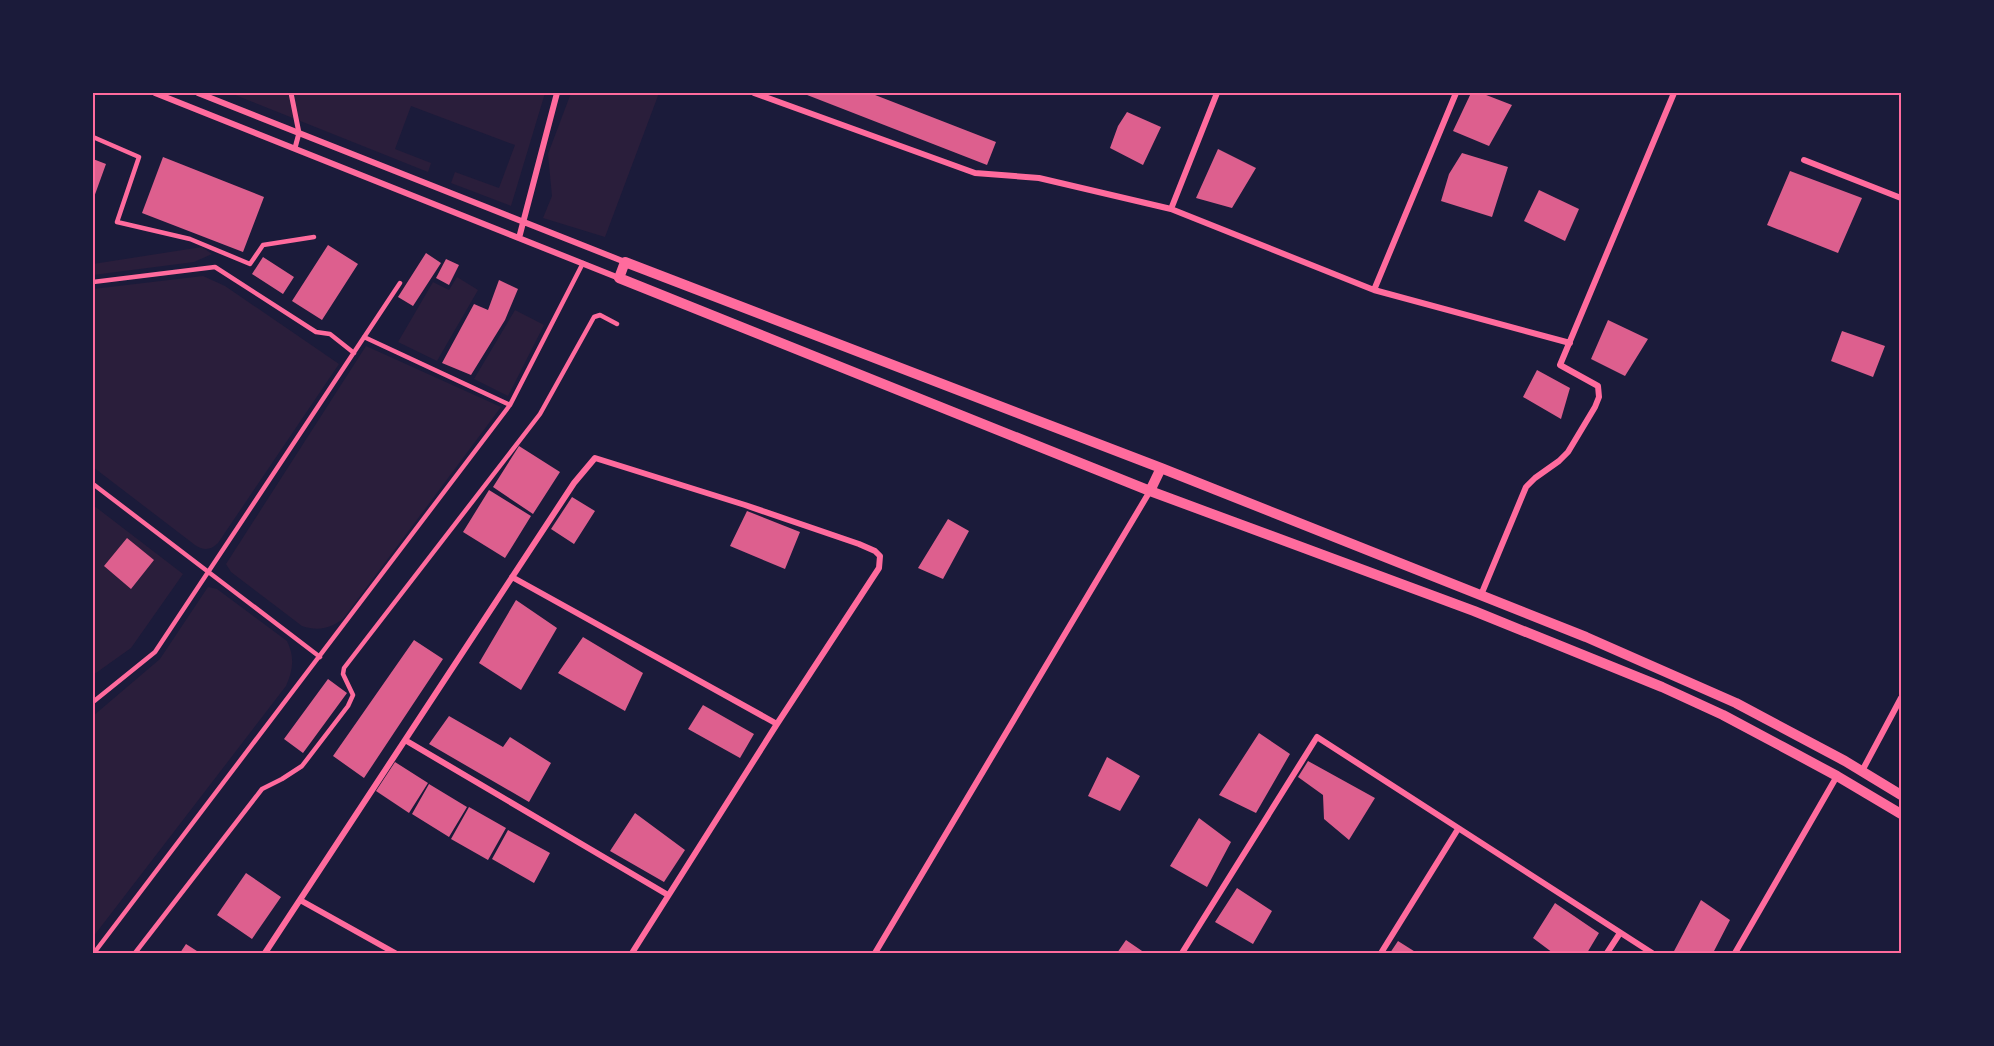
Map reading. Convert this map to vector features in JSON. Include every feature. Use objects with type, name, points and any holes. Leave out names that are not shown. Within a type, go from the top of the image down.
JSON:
[{"type":"street","points":[[155,93],[1150,491],[1473,611],[1693,701],[1837,776],[1901,814]]},
{"type":"street","points":[[198,93],[625,262],[1161,468],[1586,637],[1697,685],[1773,722],[1901,795]]},
{"type":"street","points":[[291,93],[299,133],[294,148]]},
{"type":"street","points":[[519,238],[557,93]]},
{"type":"street","points":[[754,93],[975,173],[1039,178],[1171,209],[1374,290],[1570,343]]},
{"type":"street","points":[[1171,209],[1217,93]]},
{"type":"street","points":[[1374,290],[1456,93]]},
{"type":"street","points":[[1473,611],[1526,487],[1568,452],[1599,397],[1598,386],[1560,365],[1674,93]]},
{"type":"street","points":[[1804,160],[1901,198]]},
{"type":"street","points":[[619,278],[625,262]]},
{"type":"street","points":[[978,422],[987,402]]},
{"type":"street","points":[[265,953],[574,483],[596,458],[859,544],[875,551],[880,556],[879,568],[632,953]]},
{"type":"street","points":[[875,953],[1150,491],[1161,468]]},
{"type":"street","points":[[512,577],[777,724]]},
{"type":"street","points":[[1855,786],[1901,698]]},
{"type":"street","points":[[1182,953],[1317,737],[1652,953]]},
{"type":"street","points":[[405,740],[668,895]]},
{"type":"street","points":[[1735,953],[1845,761]]},
{"type":"street","points":[[1381,953],[1458,829]]},
{"type":"street","points":[[300,900],[394,953]]},
{"type":"street","points":[[1607,953],[1620,933]]},
{"type":"lane","points":[[93,137],[140,157],[117,222],[190,239],[250,264],[263,245],[314,237]]},
{"type":"lane","points":[[94,953],[510,405],[583,263]]},
{"type":"lane","points":[[93,282],[215,267],[316,332],[330,334],[354,353]]},
{"type":"lane","points":[[93,702],[155,652],[400,283]]},
{"type":"lane","points":[[135,953],[262,789],[302,766],[348,706],[353,695],[343,674],[344,668],[540,414],[594,317],[600,315],[617,324]]},
{"type":"lane","points":[[364,337],[510,405]]},
{"type":"lane","points":[[93,484],[320,657]]},
{"type":"shaded area","points":[[230,93],[545,93],[511,206],[451,183],[455,172],[499,188],[515,145],[411,106],[395,149],[431,163],[428,172]]},
{"type":"shaded area","points":[[571,93],[659,93],[605,237],[543,218],[552,196],[548,154]]},
{"type":"shaded area","points":[[202,247],[212,254],[194,262],[93,275],[93,264]]},
{"type":"shaded area","points":[[203,276],[225,286],[339,364],[218,543],[207,549],[195,545],[93,467],[93,289]]},
{"type":"shaded area","points":[[457,277],[478,290],[437,361],[398,342],[433,282],[449,290]]},
{"type":"shaded area","points":[[515,310],[544,325],[508,396],[474,379]]},
{"type":"shaded area","points":[[366,346],[501,407],[343,619],[323,628],[308,628],[302,626],[231,572],[226,564]]},
{"type":"shaded area","points":[[93,505],[183,574],[131,648],[93,675]]},
{"type":"shaded area","points":[[208,587],[217,589],[287,641],[292,658],[290,675],[286,686],[93,937],[93,716],[160,659]]},
{"type":"building","points":[[802,93],[870,93],[996,142],[987,165]]},
{"type":"building","points":[[1471,93],[1481,93],[1512,105],[1489,146],[1453,131]]},
{"type":"building","points":[[1127,112],[1161,127],[1143,165],[1110,148],[1118,126]]},
{"type":"building","points":[[1218,149],[1256,168],[1232,208],[1196,198]]},
{"type":"building","points":[[1462,153],[1508,167],[1492,217],[1441,201],[1449,174]]},
{"type":"building","points":[[163,157],[264,197],[243,252],[142,213]]},
{"type":"building","points":[[93,159],[106,164],[93,200]]},
{"type":"building","points":[[1790,171],[1862,198],[1838,253],[1767,225]]},
{"type":"building","points":[[1539,190],[1579,209],[1565,241],[1524,221]]},
{"type":"building","points":[[328,245],[358,264],[322,320],[292,301]]},
{"type":"building","points":[[426,253],[441,263],[413,306],[398,297]]},
{"type":"building","points":[[263,257],[294,277],[283,294],[252,274]]},
{"type":"building","points":[[446,259],[459,265],[449,285],[436,278]]},
{"type":"building","points":[[499,280],[518,289],[505,320],[471,375],[442,363],[474,304],[488,310]]},
{"type":"building","points":[[1608,320],[1648,339],[1625,376],[1591,359]]},
{"type":"building","points":[[1842,331],[1885,346],[1873,377],[1831,361]]},
{"type":"building","points":[[1537,370],[1570,388],[1561,419],[1523,397]]},
{"type":"building","points":[[519,446],[560,472],[533,514],[493,487]]},
{"type":"building","points":[[489,490],[531,516],[505,558],[463,532]]},
{"type":"building","points":[[572,497],[595,511],[574,544],[551,529]]},
{"type":"building","points":[[747,511],[800,532],[785,569],[730,546]]},
{"type":"building","points":[[948,519],[969,531],[943,579],[918,568]]},
{"type":"building","points":[[127,538],[154,560],[131,589],[104,566]]},
{"type":"building","points":[[516,600],[557,628],[521,690],[479,663]]},
{"type":"building","points":[[583,637],[643,673],[625,711],[558,673]]},
{"type":"building","points":[[414,640],[443,659],[364,778],[333,756]]},
{"type":"building","points":[[328,679],[347,693],[303,753],[284,739]]},
{"type":"building","points":[[703,705],[754,734],[740,758],[688,729]]},
{"type":"building","points":[[449,716],[503,747],[510,737],[551,763],[529,802],[429,744]]},
{"type":"building","points":[[1259,733],[1290,754],[1256,813],[1219,795]]},
{"type":"building","points":[[1107,757],[1140,776],[1120,811],[1088,796]]},
{"type":"building","points":[[1308,761],[1375,798],[1349,840],[1324,819],[1323,795],[1298,777]]},
{"type":"building","points":[[395,762],[428,783],[409,813],[376,791]]},
{"type":"building","points":[[429,784],[467,807],[449,837],[412,814]]},
{"type":"building","points":[[469,807],[506,828],[488,860],[451,839]]},
{"type":"building","points":[[635,813],[685,850],[664,882],[610,851]]},
{"type":"building","points":[[1199,818],[1231,842],[1207,887],[1170,866]]},
{"type":"building","points":[[508,830],[550,853],[534,883],[492,859]]},
{"type":"building","points":[[246,873],[281,897],[252,939],[217,915]]},
{"type":"building","points":[[1237,888],[1272,911],[1253,944],[1215,922]]},
{"type":"building","points":[[1701,900],[1730,920],[1713,953],[1673,953]]},
{"type":"building","points":[[1555,903],[1599,933],[1587,953],[1553,953],[1533,938]]},
{"type":"building","points":[[1126,940],[1145,953],[1117,953]]},
{"type":"building","points":[[1398,941],[1417,953],[1390,953]]},
{"type":"building","points":[[186,944],[200,953],[180,953]]}]
